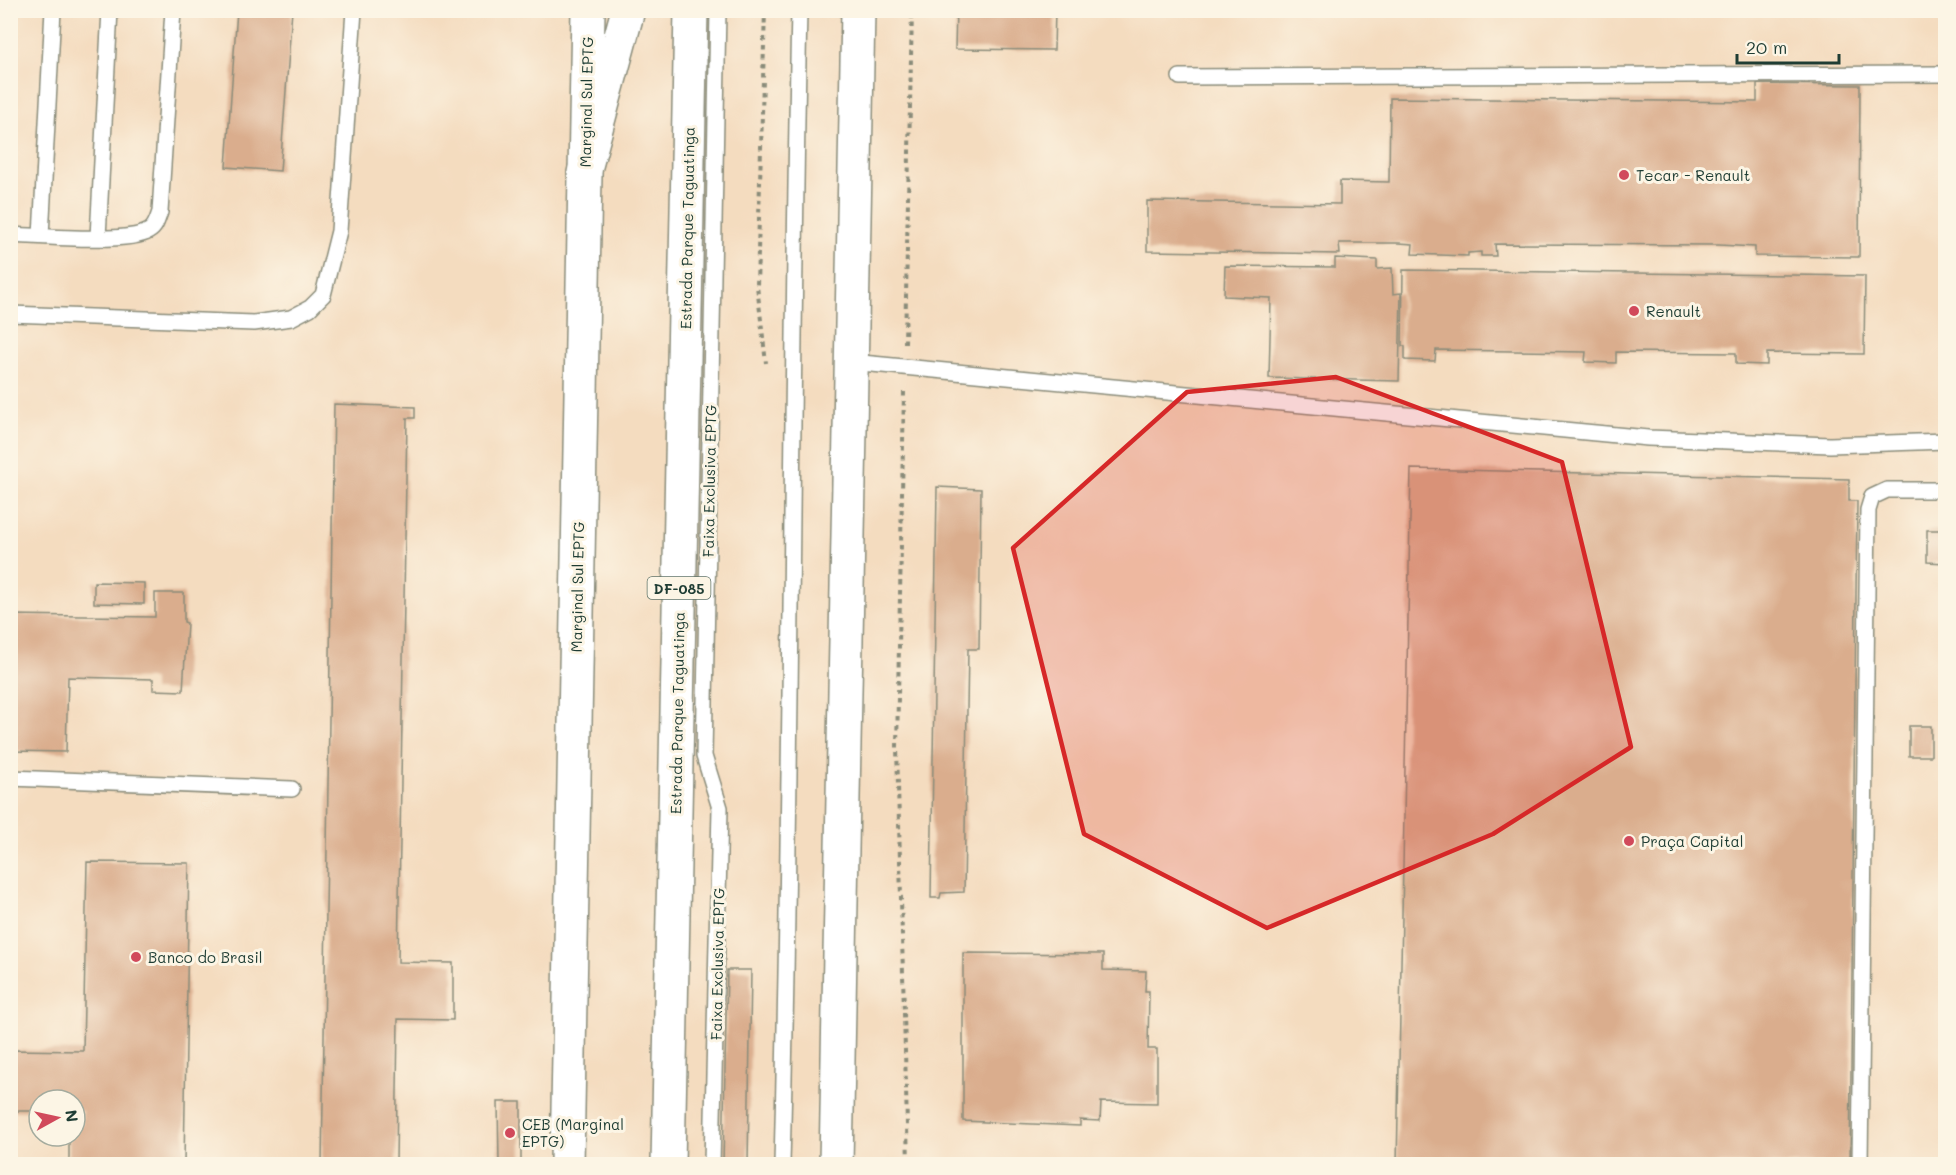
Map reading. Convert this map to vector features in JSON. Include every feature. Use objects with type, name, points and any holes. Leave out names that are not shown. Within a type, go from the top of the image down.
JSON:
[{"type":"main road","name":"Marginal Sul EPTG","points":[[567,1164],[588,10]]},
{"type":"main road","points":[[584,173],[608,94],[628,10]]},
{"type":"main road","name":"Estrada Parque Taguatinga","points":[[668,1164],[691,10]]},
{"type":"main road","points":[[836,1164],[858,10]]},
{"type":"lane","points":[[41,236],[53,10]]},
{"type":"lane","points":[[98,237],[110,10]]},
{"type":"lane","points":[[10,235],[125,237],[147,233],[154,227],[160,212],[173,10]]},
{"type":"lane","points":[[10,314],[254,323],[291,318],[310,308],[323,295],[339,231],[354,10]]},
{"type":"lane","name":"Faixa Exclusiva EPTG","points":[[712,1164],[720,808],[704,756],[718,10]]},
{"type":"lane","points":[[782,1164],[788,943],[792,366],[799,10]]},
{"type":"lane","points":[[1180,77],[1946,74]]},
{"type":"lane","points":[[851,362],[1648,438],[1830,445],[1946,441]]},
{"type":"lane","points":[[1860,1164],[1868,510],[1872,496],[1887,490],[1946,490]]},
{"type":"lane","points":[[10,778],[292,789]]},
{"type":"path","points":[[908,1164],[897,747],[912,10]]},
{"type":"highlighted area","points":[[1336,377],[1562,462],[1631,747],[1493,834],[1267,928],[1084,834],[1013,548],[1187,392]]},
{"type":"building","points":[[237,10],[292,10],[280,171],[226,167]]},
{"type":"building","points":[[956,10],[1055,10],[1054,50],[955,49]]},
{"type":"building","name":"Tecar - Renault","points":[[1757,84],[1860,85],[1859,257],[1755,256],[1755,247],[1719,245],[1495,244],[1496,256],[1481,256],[1481,252],[1468,253],[1468,256],[1412,254],[1413,244],[1399,243],[1339,243],[1340,254],[1147,251],[1147,201],[1340,204],[1340,181],[1389,182],[1390,98],[1757,102]]},
{"type":"building","points":[[1335,258],[1377,260],[1377,269],[1392,268],[1393,294],[1401,293],[1399,381],[1269,378],[1271,298],[1224,296],[1225,266],[1335,267]]},
{"type":"building","name":"Renault","points":[[1403,270],[1865,276],[1864,354],[1767,353],[1767,365],[1736,364],[1736,353],[1616,352],[1616,363],[1585,362],[1586,352],[1436,350],[1435,361],[1405,360],[1405,346],[1402,346]]},
{"type":"building","points":[[334,404],[415,407],[415,418],[407,418],[398,962],[453,963],[453,1020],[398,1019],[396,1164],[322,1164]]},
{"type":"building","name":"Praça Capital","points":[[1411,469],[1849,479],[1849,501],[1857,501],[1850,1164],[1397,1164]]},
{"type":"building","points":[[937,487],[981,489],[979,649],[968,649],[964,892],[941,893],[940,898],[931,898]]},
{"type":"building","points":[[1927,530],[1946,530],[1946,563],[1927,562]]},
{"type":"building","points":[[94,582],[144,583],[144,604],[94,603]]},
{"type":"building","points":[[155,593],[184,593],[184,622],[187,623],[183,691],[153,690],[153,679],[68,677],[66,752],[10,751],[10,615],[155,617]]},
{"type":"building","points":[[1909,726],[1931,726],[1931,756],[1909,756]]},
{"type":"building","name":"Banco do Brasil","points":[[87,862],[189,863],[184,1164],[69,1164],[69,1148],[87,1148],[87,1088],[27,1088],[27,1111],[10,1111],[10,1050],[83,1051]]},
{"type":"building","points":[[963,953],[1103,954],[1103,970],[1146,971],[1145,991],[1149,991],[1148,1049],[1157,1049],[1157,1103],[1101,1102],[1100,1121],[1080,1120],[1080,1126],[963,1121]]},
{"type":"building","points":[[727,970],[751,970],[748,1164],[723,1164]]},
{"type":"building","name":"CEB (Marginal EPTG)","points":[[498,1102],[521,1102],[521,1164],[499,1164]]},
{"type":"place","name":"Tecar - Renault","points":[[1624,175]]},
{"type":"place","name":"Renault","points":[[1634,311]]},
{"type":"place","name":"Praça Capital","points":[[1629,841]]},
{"type":"place","name":"Banco do Brasil","points":[[136,957]]},
{"type":"place","name":"CEB (Marginal EPTG)","points":[[510,1133]]}]
